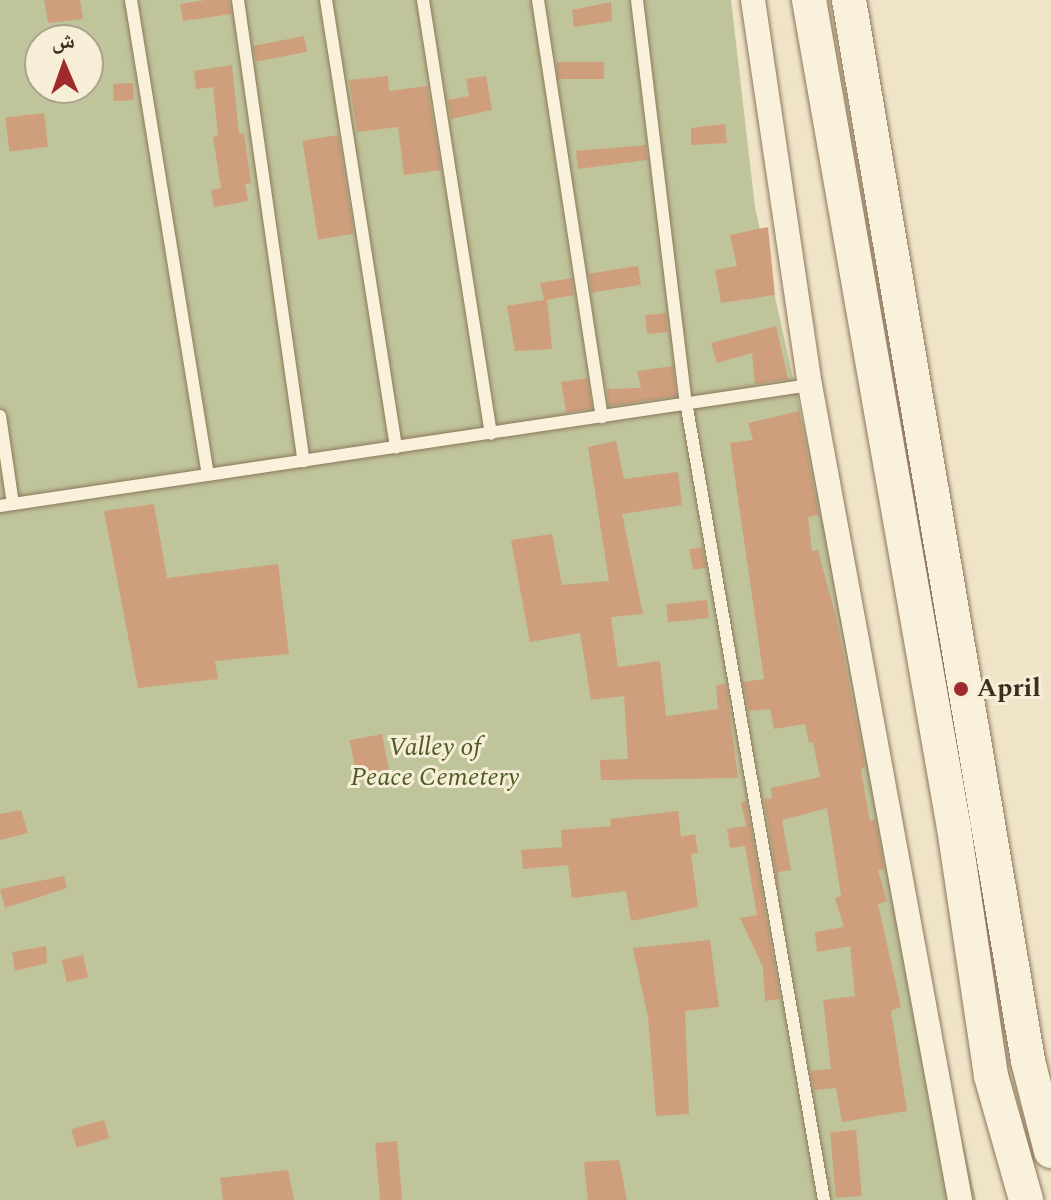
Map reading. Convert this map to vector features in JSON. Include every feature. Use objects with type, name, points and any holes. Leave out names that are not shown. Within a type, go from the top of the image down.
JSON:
[{"type":"main road","points":[[809,0],[954,828],[991,1076],[1026,1200]]},
{"type":"main road","points":[[849,0],[1028,1061],[1051,1151]]},
{"type":"street","points":[[753,0],[810,385],[960,1200]]},
{"type":"lane","points":[[131,0],[208,475]]},
{"type":"lane","points":[[238,0],[304,461]]},
{"type":"lane","points":[[326,0],[396,448]]},
{"type":"lane","points":[[423,0],[491,434]]},
{"type":"lane","points":[[538,0],[602,417]]},
{"type":"lane","points":[[637,0],[686,402],[824,1200]]},
{"type":"lane","points":[[0,416],[7,505],[810,385]]},
{"type":"green space","name":"Valley of Peace Cemetery","points":[[0,0],[731,0],[755,207],[976,1200],[0,1200]]},
{"type":"building","points":[[44,0],[80,0],[83,19],[48,23]]},
{"type":"building","points":[[229,0],[231,14],[183,21],[180,4]]},
{"type":"building","points":[[611,2],[612,21],[574,27],[572,10]]},
{"type":"building","points":[[304,36],[307,52],[256,62],[253,46]]},
{"type":"building","points":[[557,62],[604,62],[604,79],[557,79]]},
{"type":"building","points":[[232,65],[239,134],[244,133],[251,183],[245,184],[248,201],[214,207],[211,190],[221,188],[213,137],[218,136],[213,87],[196,89],[194,71]]},
{"type":"building","points":[[388,76],[389,91],[427,86],[441,170],[404,175],[398,127],[357,132],[349,80]]},
{"type":"building","points":[[486,76],[492,110],[451,119],[448,100],[469,96],[466,79]]},
{"type":"building","points":[[133,83],[134,100],[114,101],[113,84]]},
{"type":"building","points":[[44,113],[48,147],[9,151],[5,118]]},
{"type":"building","points":[[725,124],[727,143],[691,145],[691,128]]},
{"type":"building","points":[[338,135],[354,234],[318,239],[302,141]]},
{"type":"building","points":[[646,145],[647,160],[578,169],[576,151]]},
{"type":"building","points":[[768,227],[775,295],[721,303],[715,270],[737,266],[730,235]]},
{"type":"building","points":[[638,266],[641,285],[592,293],[589,274]]},
{"type":"building","points":[[572,278],[574,295],[547,300],[552,349],[515,351],[507,306],[544,300],[540,283]]},
{"type":"building","points":[[666,313],[668,332],[647,334],[645,315]]},
{"type":"building","points":[[776,326],[788,379],[755,384],[752,353],[717,363],[711,343]]},
{"type":"building","points":[[673,366],[676,396],[609,406],[607,389],[641,388],[637,371]]},
{"type":"building","points":[[587,378],[592,409],[566,413],[561,382]]},
{"type":"building","points":[[799,411],[819,515],[808,517],[812,551],[818,550],[836,617],[865,766],[861,770],[870,821],[875,820],[884,869],[878,870],[887,901],[878,904],[901,1007],[891,1011],[907,1111],[842,1122],[836,1088],[814,1090],[811,1071],[831,1069],[823,1000],[855,996],[850,946],[817,952],[815,932],[844,927],[835,898],[841,896],[827,808],[782,820],[791,870],[778,872],[779,889],[764,799],[772,798],[771,788],[820,777],[813,742],[809,743],[805,724],[774,729],[770,709],[749,711],[743,682],[764,679],[730,443],[753,440],[748,423]]},
{"type":"building","points":[[616,441],[624,479],[678,472],[682,505],[622,514],[643,614],[611,617],[618,667],[660,661],[666,716],[718,709],[716,685],[726,684],[738,778],[601,780],[600,760],[628,759],[624,696],[591,700],[580,633],[530,642],[511,540],[552,534],[562,585],[609,581],[588,447]]},
{"type":"building","points":[[154,504],[167,578],[278,564],[289,654],[215,661],[218,679],[138,688],[104,511]]},
{"type":"building","points":[[702,547],[706,568],[693,570],[689,549]]},
{"type":"building","points":[[707,600],[709,618],[668,622],[666,604]]},
{"type":"building","points":[[382,734],[389,769],[356,776],[350,740]]},
{"type":"building","points":[[746,801],[780,999],[765,1001],[763,967],[740,918],[757,915],[745,846],[730,848],[727,829],[746,826],[741,802]]},
{"type":"building","points":[[21,810],[28,833],[0,840],[0,814]]},
{"type":"building","points":[[678,811],[681,837],[695,834],[698,853],[691,854],[698,907],[631,921],[626,891],[572,898],[568,865],[523,869],[521,850],[562,847],[561,830],[611,826],[610,819]]},
{"type":"building","points":[[64,876],[67,888],[5,908],[0,889]]},
{"type":"building","points":[[710,940],[719,1007],[685,1011],[689,1114],[656,1116],[648,1017],[633,948]]},
{"type":"building","points":[[46,946],[47,963],[15,971],[12,952]]},
{"type":"building","points":[[83,955],[88,977],[67,982],[62,960]]},
{"type":"building","points":[[104,1120],[109,1138],[77,1148],[71,1129]]},
{"type":"building","points":[[856,1130],[862,1196],[836,1198],[830,1132]]},
{"type":"building","points":[[397,1141],[402,1200],[380,1200],[375,1143]]},
{"type":"building","points":[[619,1160],[627,1200],[588,1200],[584,1162]]},
{"type":"building","points":[[288,1170],[294,1200],[223,1200],[220,1178]]},
{"type":"place","name":"April","points":[[961,689]]}]
